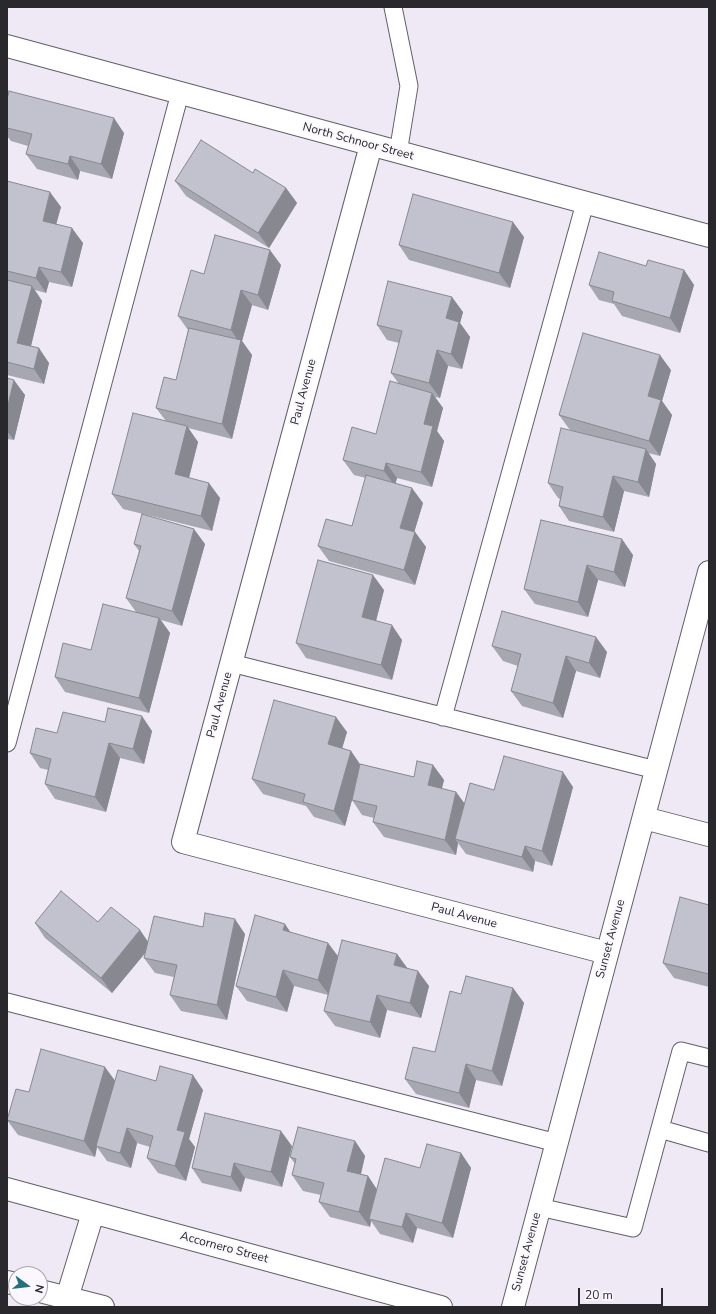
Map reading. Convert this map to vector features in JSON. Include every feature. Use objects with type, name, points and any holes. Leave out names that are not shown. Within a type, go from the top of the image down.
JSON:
[{"type":"street","name":"North Schnoor Street","points":[[7,46],[709,236]]},
{"type":"street","name":"Paul Avenue","points":[[371,145],[183,842],[607,953]]},
{"type":"street","name":"Sunset Avenue","points":[[513,1307],[709,572]]},
{"type":"street","points":[[644,818],[709,835]]},
{"type":"street","name":"Accornero Street","points":[[7,1189],[441,1307]]},
{"type":"street","points":[[67,1298],[93,1212]]},
{"type":"street","points":[[48,1293],[103,1307]]},
{"type":"lane","points":[[393,7],[408,86],[398,152]]},
{"type":"lane","points":[[7,744],[180,93]]},
{"type":"lane","points":[[443,717],[584,203]]},
{"type":"lane","points":[[231,663],[656,770]]},
{"type":"lane","points":[[7,1002],[557,1143]]},
{"type":"lane","points":[[539,1207],[633,1228],[681,1051],[709,1058]]},
{"type":"lane","points":[[660,1129],[709,1143]]},
{"type":"building","points":[[9,91],[114,118],[101,164],[70,156],[68,164],[26,154],[32,134],[7,128],[7,99]]},
{"type":"building","points":[[201,140],[253,173],[255,169],[286,188],[258,233],[175,181]]},
{"type":"building","points":[[7,181],[50,192],[43,221],[72,228],[61,272],[39,267],[36,278],[7,271]]},
{"type":"building","points":[[413,194],[513,222],[499,273],[399,245]]},
{"type":"building","points":[[215,235],[270,250],[258,295],[241,290],[231,330],[178,316],[191,270],[204,274]]},
{"type":"building","points":[[599,252],[646,266],[648,260],[684,270],[670,318],[612,301],[614,292],[589,285]]},
{"type":"building","points":[[7,280],[32,286],[17,343],[39,348],[34,369],[7,362]]},
{"type":"building","points":[[388,281],[452,297],[446,318],[459,322],[451,354],[437,350],[429,383],[391,373],[402,331],[377,325]]},
{"type":"building","points":[[189,328],[241,340],[222,424],[156,408],[164,377],[176,380]]},
{"type":"building","points":[[583,333],[660,355],[648,396],[661,400],[649,441],[559,415]]},
{"type":"building","points":[[7,378],[14,380],[7,409]]},
{"type":"building","points":[[390,381],[432,393],[424,424],[433,426],[421,472],[386,463],[384,471],[343,460],[352,427],[376,434]]},
{"type":"building","points":[[133,413],[187,426],[175,474],[209,483],[201,516],[112,494]]},
{"type":"building","points":[[561,428],[646,449],[638,482],[613,476],[603,517],[559,506],[563,487],[548,483]]},
{"type":"building","points":[[366,475],[412,488],[400,528],[415,532],[404,570],[318,546],[326,519],[352,526]]},
{"type":"building","points":[[142,514],[194,529],[172,611],[126,598],[141,546],[134,544]]},
{"type":"building","points":[[541,520],[622,539],[614,572],[587,565],[578,602],[524,589]]},
{"type":"building","points":[[318,560],[373,575],[362,617],[392,625],[381,665],[296,643]]},
{"type":"building","points":[[103,604],[159,618],[139,698],[55,677],[63,643],[91,650]]},
{"type":"building","points":[[502,611],[596,637],[589,663],[566,656],[553,703],[511,691],[521,654],[492,646]]},
{"type":"building","points":[[274,700],[336,717],[328,744],[351,751],[334,811],[303,802],[305,794],[252,779]]},
{"type":"building","points":[[108,708],[142,716],[133,749],[109,743],[95,797],[45,784],[51,759],[30,753],[36,728],[57,733],[63,712],[105,722]]},
{"type":"building","points":[[504,756],[563,772],[542,851],[525,846],[522,857],[455,839],[470,783],[494,790]]},
{"type":"building","points":[[417,761],[433,765],[428,785],[456,792],[445,840],[373,822],[377,806],[352,800],[360,764],[414,777]]},
{"type":"building","points":[[61,891],[98,922],[111,907],[140,930],[101,978],[35,923]]},
{"type":"building","points":[[680,897],[709,905],[709,974],[663,963]]},
{"type":"building","points":[[205,913],[235,919],[217,1005],[170,995],[177,965],[144,958],[154,916],[203,927]]},
{"type":"building","points":[[255,915],[285,924],[283,930],[328,943],[318,980],[283,970],[276,997],[236,986]]},
{"type":"building","points":[[342,940],[397,954],[394,965],[418,971],[410,1003],[377,995],[370,1022],[324,1011]]},
{"type":"building","points":[[466,976],[513,988],[492,1071],[466,1064],[459,1093],[405,1079],[413,1047],[435,1052],[450,991],[461,994]]},
{"type":"building","points":[[41,1049],[105,1067],[84,1141],[7,1120],[16,1089],[29,1092]]},
{"type":"building","points":[[160,1066],[193,1075],[177,1130],[185,1132],[175,1166],[147,1158],[153,1136],[127,1128],[120,1153],[96,1146],[118,1070],[156,1081]]},
{"type":"building","points":[[205,1113],[281,1131],[271,1172],[234,1163],[231,1177],[192,1168]]},
{"type":"building","points":[[298,1127],[355,1141],[347,1171],[368,1176],[359,1212],[319,1202],[324,1183],[292,1175],[296,1159],[290,1157]]},
{"type":"building","points":[[427,1144],[461,1153],[442,1223],[406,1213],[402,1227],[369,1219],[385,1158],[420,1168]]}]
